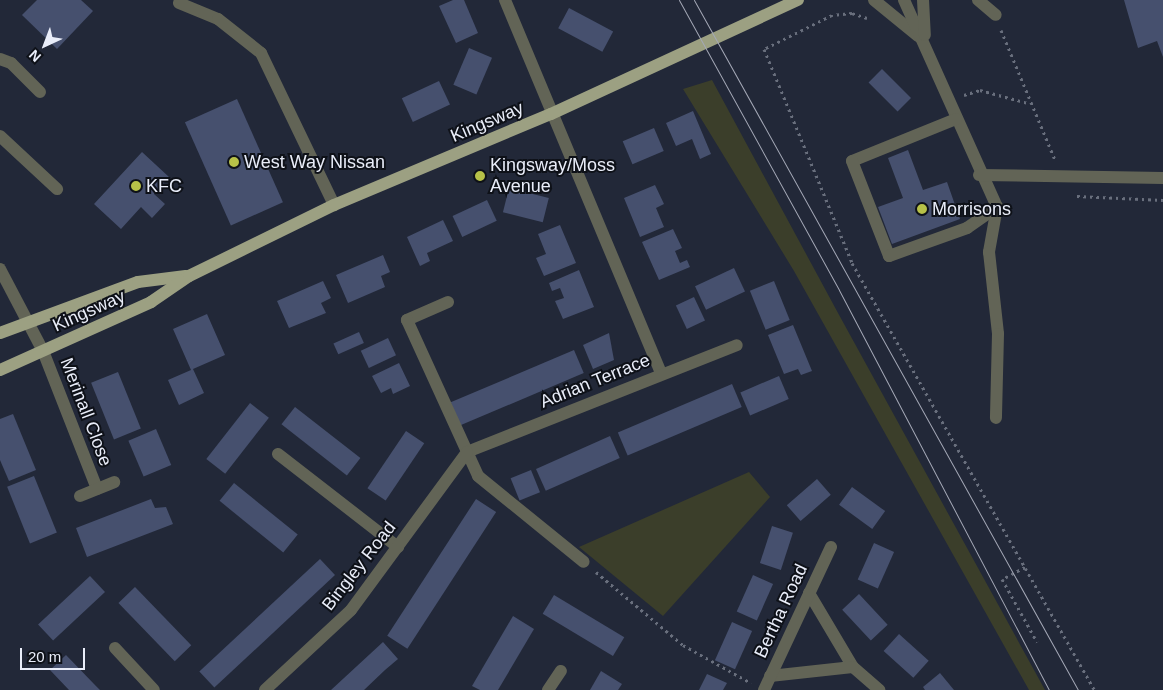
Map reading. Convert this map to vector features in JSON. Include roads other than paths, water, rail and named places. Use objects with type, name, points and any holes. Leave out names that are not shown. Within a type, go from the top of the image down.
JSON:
[{"type":"main road","name":"Kingsway","points":[[0,370],[151,302],[189,276],[334,205],[551,114],[798,0]]},
{"type":"main road","name":"Kingsway","points":[[0,333],[138,282],[189,276]]},
{"type":"street","points":[[505,0],[551,114],[661,372]]},
{"type":"street","points":[[874,0],[926,42]]},
{"type":"street","points":[[904,0],[926,42],[979,175],[997,207],[989,252],[998,334],[996,418]]},
{"type":"street","points":[[923,0],[926,42]]},
{"type":"street","points":[[978,0],[996,15]]},
{"type":"street","points":[[179,3],[218,19],[261,53],[334,205]]},
{"type":"street","points":[[0,59],[11,63],[40,92]]},
{"type":"street","points":[[956,120],[852,161],[889,256],[967,228],[997,207]]},
{"type":"street","points":[[0,136],[57,189]]},
{"type":"street","points":[[979,175],[1163,178]]},
{"type":"street","name":"Merinall Close","points":[[0,269],[30,321],[96,489]]},
{"type":"street","points":[[448,302],[407,320],[478,476],[584,562]]},
{"type":"street","name":"Adrian Terrace","points":[[467,452],[661,372],[737,345]]},
{"type":"street","name":"Bingley Road","points":[[265,690],[351,610],[467,452]]},
{"type":"street","points":[[278,454],[398,547]]},
{"type":"street","name":"Merinall Close","points":[[80,496],[114,482]]},
{"type":"street","name":"Bertha Road","points":[[764,690],[831,547]]},
{"type":"street","points":[[809,593],[853,666],[880,690]]},
{"type":"street","points":[[115,648],[154,690]]},
{"type":"street","points":[[770,676],[853,666]]},
{"type":"street","points":[[548,690],[561,671]]},
{"type":"tram line","points":[[679,0],[839,290],[1049,690]]},
{"type":"tram line","points":[[694,0],[1078,690]]},
{"type":"place","name":"West Way Nissan","points":[[234,162]]},
{"type":"place","name":"Kingsway/Moss Avenue","points":[[480,176]]},
{"type":"place","name":"KFC","points":[[136,186]]},
{"type":"place","name":"Morrisons","points":[[922,209]]}]
